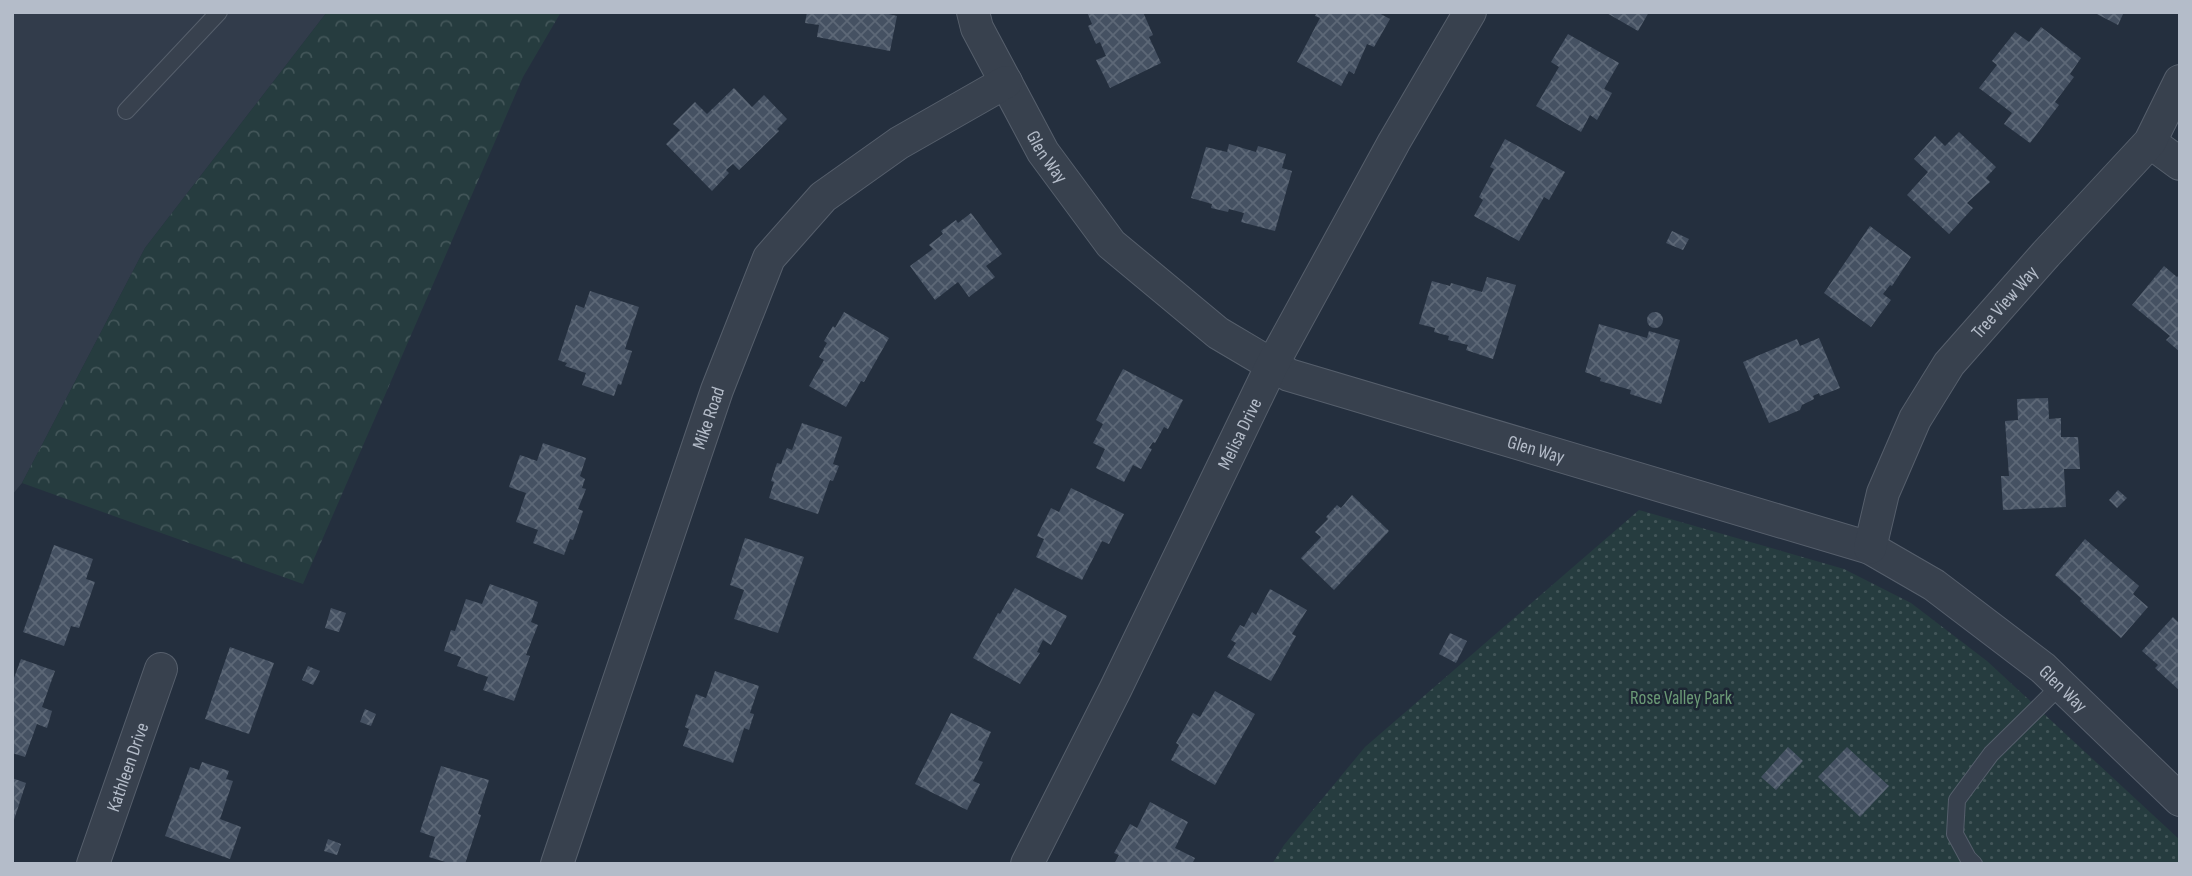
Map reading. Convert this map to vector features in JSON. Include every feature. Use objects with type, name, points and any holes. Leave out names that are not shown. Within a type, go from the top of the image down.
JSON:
[{"type":"street","name":"Glen Way","points":[[973,12],[977,28],[1044,152],[1111,244],[1218,333],[1289,375],[1870,548],[1934,585],[2043,668],[2180,800]]},
{"type":"street","name":"Melisa Drive","points":[[1027,864],[1122,676],[1272,365],[1394,142],[1469,12]]},
{"type":"street","name":"Tree View Way","points":[[1870,548],[1883,493],[1915,419],[1949,363],[2150,142],[2180,81]]},
{"type":"street","name":"Mike Road","points":[[557,864],[717,390],[769,258],[823,197],[899,142],[1006,82]]},
{"type":"street","points":[[2150,142],[2180,164]]},
{"type":"street","name":"Kathleen Drive","points":[[93,864],[161,669]]},
{"type":"lane","points":[[126,111],[219,12]]},
{"type":"lane","points":[[1974,864],[1955,834],[1957,800],[1991,754],[2060,685]]},
{"type":"shaded area","points":[[12,12],[327,12],[145,248],[22,483],[12,495]]},
{"type":"green space","points":[[327,12],[561,12],[523,77],[303,584],[22,483],[145,248]]},
{"type":"green space","name":"Rose Valley Park","points":[[1639,510],[1844,569],[1911,603],[1987,661],[2180,840],[2180,864],[1272,864],[1284,845],[1365,747]]},
{"type":"building","points":[[807,12],[880,12],[897,16],[890,51],[817,37],[819,25],[805,23]]},
{"type":"building","points":[[1087,12],[1143,12],[1153,35],[1149,37],[1161,63],[1110,88],[1096,60],[1106,56],[1100,42],[1096,44],[1088,26],[1092,24]]},
{"type":"building","points":[[1317,12],[1377,12],[1390,19],[1374,47],[1367,44],[1354,74],[1349,71],[1341,86],[1297,62],[1320,18],[1315,16]]},
{"type":"building","points":[[1605,12],[1649,12],[1638,31]]},
{"type":"building","points":[[2093,12],[2124,12],[2118,25]]},
{"type":"building","points":[[2041,27],[2081,58],[2070,74],[2074,77],[2055,102],[2059,105],[2030,143],[2004,124],[2012,113],[1979,88],[1997,65],[1992,61],[2015,32],[2029,42]]},
{"type":"building","points":[[1568,34],[1619,63],[1604,89],[1612,93],[1597,120],[1590,115],[1581,132],[1536,106],[1559,67],[1551,62]]},
{"type":"building","points":[[734,88],[752,107],[764,95],[787,119],[777,129],[779,131],[739,170],[733,164],[726,170],[729,173],[712,191],[666,144],[680,130],[673,124],[695,102],[707,114]]},
{"type":"building","points":[[1959,132],[1996,167],[1986,178],[1990,182],[1967,203],[1973,208],[1949,234],[1907,195],[1928,172],[1914,159],[1935,136],[1945,146]]},
{"type":"building","points":[[1505,139],[1565,172],[1549,200],[1544,197],[1519,241],[1474,216],[1483,200],[1479,197],[1494,169],[1490,167]]},
{"type":"building","points":[[1229,144],[1256,152],[1258,146],[1286,154],[1282,168],[1292,171],[1275,231],[1241,222],[1244,213],[1211,208],[1212,204],[1191,198],[1206,147],[1227,152]]},
{"type":"building","points":[[971,213],[1002,254],[986,266],[995,277],[969,297],[958,282],[935,300],[910,266],[933,249],[929,245],[943,234],[941,231]]},
{"type":"building","points":[[1870,226],[1911,257],[1892,286],[1883,294],[1891,300],[1871,327],[1824,293]]},
{"type":"building","points":[[1672,231],[1689,239],[1683,250],[1666,243]]},
{"type":"building","points":[[2164,266],[2177,277],[2180,274],[2180,352],[2166,340],[2170,336],[2132,305]]},
{"type":"building","points":[[1487,277],[1516,285],[1493,359],[1466,350],[1468,345],[1448,340],[1449,336],[1434,332],[1435,328],[1419,324],[1432,281],[1450,286],[1451,283],[1482,292]]},
{"type":"building","points":[[590,291],[639,307],[625,349],[632,351],[621,385],[618,384],[614,396],[582,385],[586,373],[565,366],[567,363],[558,360],[576,305],[584,308]]},
{"type":"building","points":[[844,312],[889,338],[846,407],[809,386],[824,360],[819,357],[827,343],[824,341]]},
{"type":"building","points":[[1655,312],[1661,314],[1661,326],[1655,328],[1649,326],[1647,320],[1649,314]]},
{"type":"building","points":[[1599,324],[1647,338],[1649,331],[1680,340],[1661,404],[1630,394],[1631,390],[1600,381],[1601,378],[1585,372]]},
{"type":"building","points":[[1819,338],[1840,388],[1820,396],[1819,393],[1802,405],[1800,410],[1769,423],[1743,362],[1797,339],[1800,346]]},
{"type":"building","points":[[1123,369],[1183,400],[1168,429],[1164,427],[1149,448],[1152,449],[1141,469],[1133,465],[1124,482],[1096,468],[1105,449],[1093,443],[1103,424],[1096,420]]},
{"type":"building","points":[[2048,398],[2049,419],[2061,418],[2061,437],[2078,437],[2080,469],[2064,469],[2066,507],[2003,510],[2001,476],[2009,476],[2005,421],[2018,420],[2017,399]]},
{"type":"building","points":[[802,423],[842,437],[833,464],[839,466],[833,481],[830,480],[818,514],[769,498],[777,463],[781,464],[787,448],[792,450]]},
{"type":"building","points":[[543,443],[586,458],[580,476],[585,479],[582,488],[586,489],[578,509],[583,511],[573,540],[570,539],[564,555],[533,543],[538,530],[516,522],[526,493],[509,487],[520,455],[537,461]]},
{"type":"building","points":[[1071,488],[1124,514],[1109,544],[1102,541],[1082,580],[1036,557],[1044,539],[1037,536],[1051,508],[1059,512]]},
{"type":"building","points":[[2118,490],[2127,498],[2117,508],[2109,500]]},
{"type":"building","points":[[1352,495],[1389,531],[1334,590],[1301,558],[1321,537],[1315,532],[1328,519],[1326,517],[1337,505],[1341,508]]},
{"type":"building","points":[[745,538],[804,557],[778,633],[734,619],[744,590],[730,585]]},
{"type":"building","points":[[2085,539],[2139,586],[2133,594],[2148,607],[2121,638],[2055,575]]},
{"type":"building","points":[[54,545],[93,559],[86,579],[95,582],[79,628],[71,626],[64,646],[23,632]]},
{"type":"building","points":[[490,584],[538,602],[531,622],[538,625],[526,655],[530,656],[514,701],[483,690],[488,677],[457,666],[461,657],[444,651],[451,630],[455,631],[466,599],[482,604]]},
{"type":"building","points":[[1015,588],[1067,616],[1051,645],[1043,640],[1037,652],[1040,653],[1020,684],[973,658]]},
{"type":"building","points":[[1270,589],[1307,610],[1292,634],[1296,636],[1271,681],[1227,657],[1236,643],[1231,640],[1240,625],[1244,627],[1252,612],[1256,615]]},
{"type":"building","points":[[331,608],[346,613],[339,632],[325,628]]},
{"type":"building","points":[[2173,617],[2180,624],[2180,691],[2155,668],[2158,665],[2142,651]]},
{"type":"building","points":[[1450,633],[1467,641],[1456,663],[1439,654]]},
{"type":"building","points":[[230,647],[274,663],[249,734],[205,719]]},
{"type":"building","points":[[21,659],[55,671],[42,707],[52,711],[47,728],[37,724],[25,757],[12,753],[12,678]]},
{"type":"building","points":[[308,666],[320,671],[313,685],[302,680]]},
{"type":"building","points":[[715,671],[759,686],[750,713],[754,714],[749,730],[744,728],[733,763],[683,746],[689,729],[685,727],[696,694],[706,698]]},
{"type":"building","points":[[1215,691],[1255,714],[1215,785],[1171,760],[1179,745],[1176,743],[1193,713],[1200,717]]},
{"type":"building","points":[[365,709],[376,714],[371,726],[360,722]]},
{"type":"building","points":[[951,713],[991,732],[978,760],[983,762],[973,781],[980,784],[967,810],[915,784]]},
{"type":"building","points":[[1788,747],[1803,761],[1776,790],[1761,777]]},
{"type":"building","points":[[1847,747],[1889,786],[1860,817],[1818,777]]},
{"type":"building","points":[[202,762],[229,771],[226,779],[233,781],[220,819],[241,827],[230,859],[165,836],[190,767],[199,770]]},
{"type":"building","points":[[441,766],[489,780],[465,864],[452,864],[429,857],[435,837],[420,832]]},
{"type":"building","points":[[12,778],[26,783],[13,823],[12,823]]},
{"type":"building","points":[[1150,802],[1188,822],[1175,848],[1195,858],[1192,864],[1114,864],[1119,855],[1114,853],[1130,824],[1137,828]]},
{"type":"building","points":[[328,839],[341,844],[337,855],[324,851]]}]
